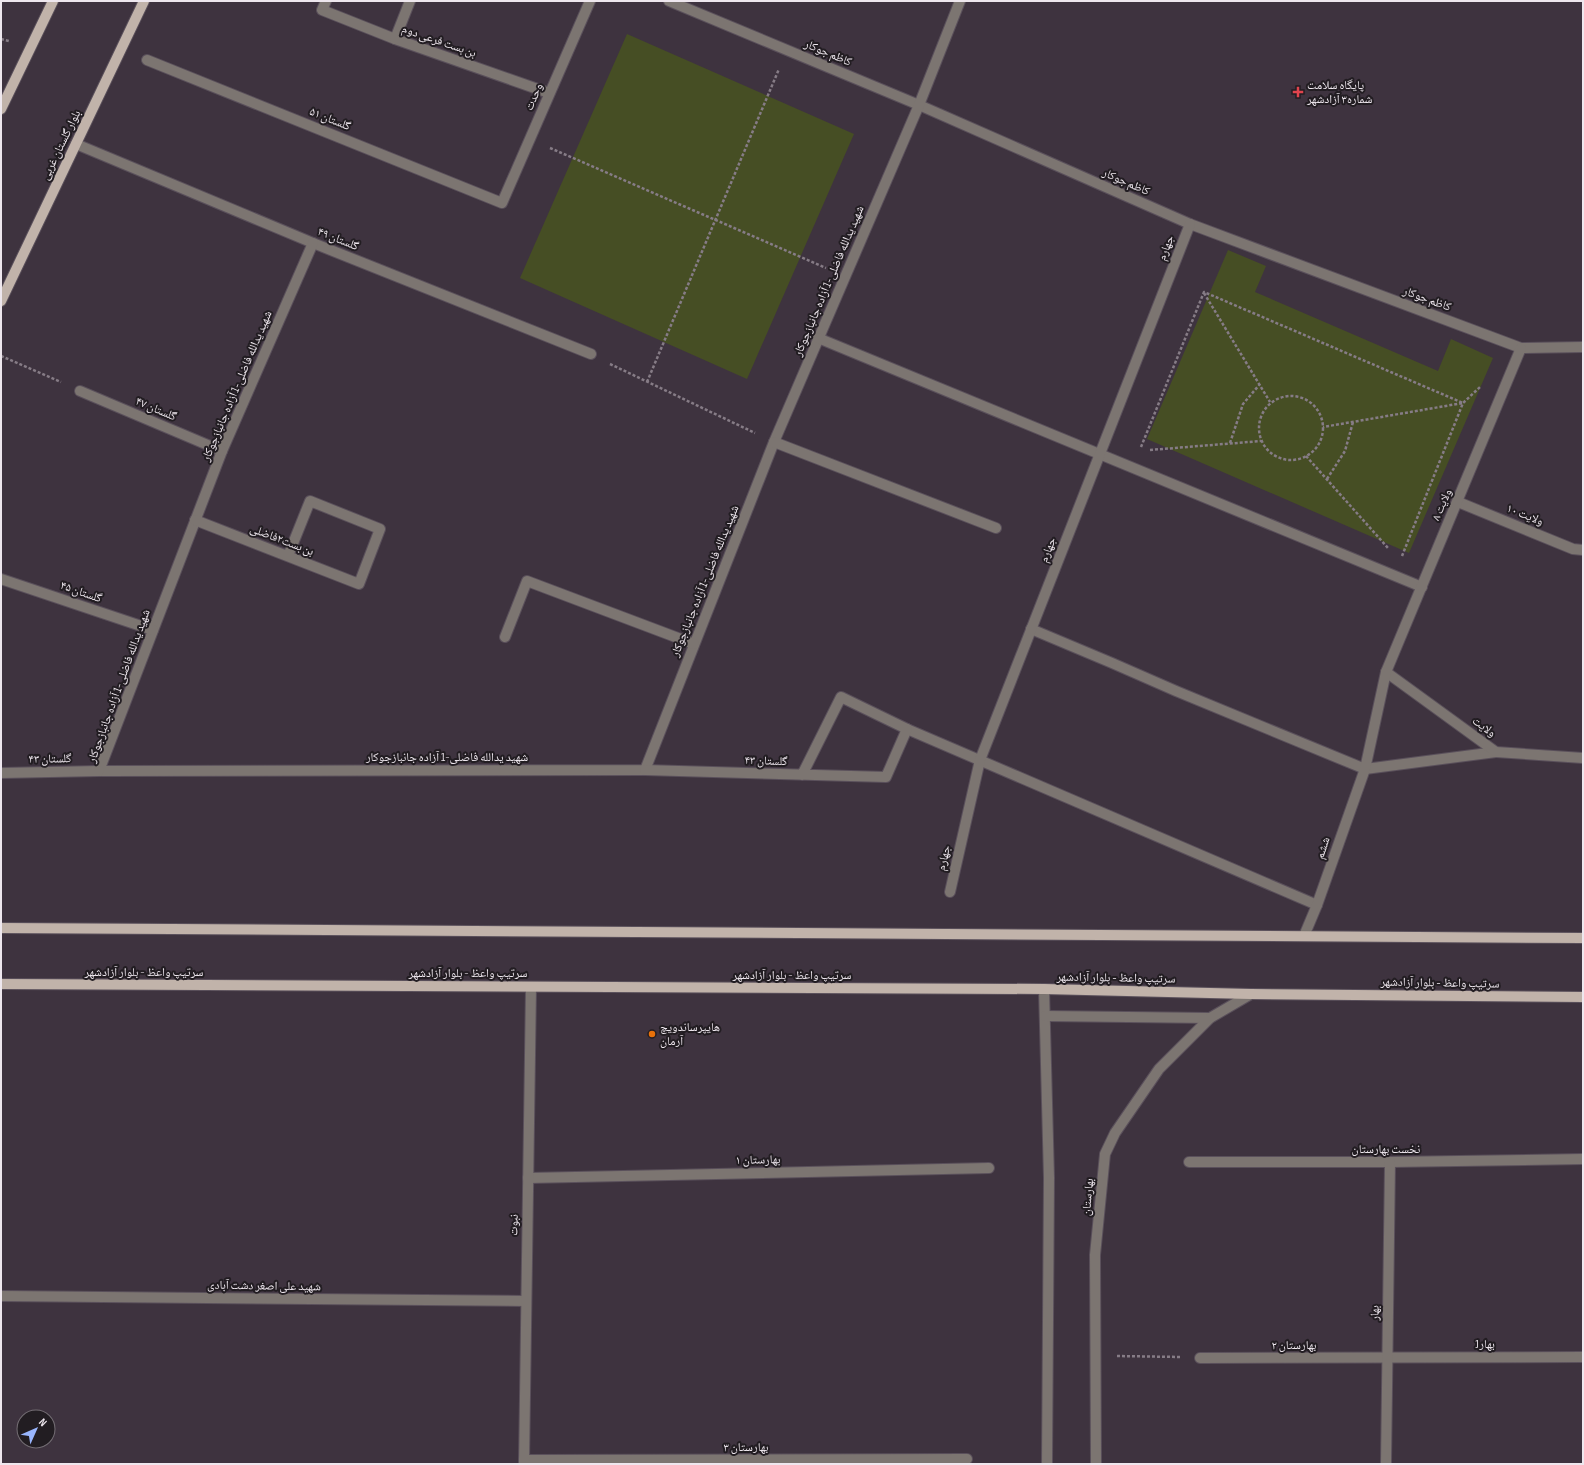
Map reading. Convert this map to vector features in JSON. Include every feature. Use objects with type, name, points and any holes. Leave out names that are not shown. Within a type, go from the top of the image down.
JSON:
[{"type":"main road","points":[[1,109],[53,1]]},
{"type":"main road","name":"بلوار گلستان غربی","points":[[1,301],[144,1]]},
{"type":"main road","points":[[1,928],[1583,938]]},
{"type":"main road","name":"سرتیپ واعظ - بلوار آزادشهر","points":[[1,984],[1044,989],[1251,994],[1583,997]]},
{"type":"street","points":[[395,39],[410,1]]},
{"type":"street","name":"وحدت","points":[[502,203],[590,1]]},
{"type":"street","name":"کاظم جوکار","points":[[670,1],[919,105],[1190,224],[1521,348],[1583,347]]},
{"type":"street","name":"شهید یدالله فاضلی-1 آزاده جانبازجوکار","points":[[313,243],[222,451],[99,771],[645,770],[774,442],[919,105],[960,1]]},
{"type":"street","name":"بن بست فرعی دوم","points":[[324,6],[395,39],[549,93]]},
{"type":"street","name":"گلستان ۵۱","points":[[147,60],[502,203]]},
{"type":"street","name":"گلستان ۴۹","points":[[76,144],[313,243],[591,354]]},
{"type":"street","name":"جهارم","points":[[950,892],[980,760],[1190,224]]},
{"type":"street","points":[[818,338],[1422,587]]},
{"type":"street","name":"ولایت ۸","points":[[1386,672],[1521,348]]},
{"type":"street","name":"گلستان ۴۷","points":[[80,391],[222,451]]},
{"type":"street","points":[[774,442],[996,528]]},
{"type":"street","name":"بن بست۲فاضلی","points":[[195,520],[359,584],[380,529],[310,501],[288,556]]},
{"type":"street","name":"ولایت ۱۰","points":[[1458,502],[1573,549],[1583,550]]},
{"type":"street","name":"گلستان ۴۵","points":[[1,579],[153,630]]},
{"type":"street","points":[[505,637],[527,582],[694,644]]},
{"type":"street","points":[[1031,629],[1365,769],[1496,752]]},
{"type":"street","name":"ولایت","points":[[1386,672],[1496,752],[1583,758]]},
{"type":"street","name":"ششم","points":[[1304,936],[1317,905],[1365,769],[1386,672]]},
{"type":"street","points":[[802,775],[841,696],[907,729],[1317,905]]},
{"type":"street","name":"گلستان ۴۳","points":[[645,770],[886,777],[907,729]]},
{"type":"street","name":"گلستان ۴۳","points":[[1,773],[99,771]]},
{"type":"street","name":"نبوت","points":[[524,1462],[531,987]]},
{"type":"street","points":[[1044,989],[1049,1178],[1047,1464]]},
{"type":"street","name":"بهارستان","points":[[1096,1464],[1095,1255],[1105,1154],[1115,1133],[1159,1069],[1210,1018],[1251,994]]},
{"type":"street","points":[[1045,1016],[1210,1018]]},
{"type":"street","name":"نخست بهارستان","points":[[1189,1162],[1390,1162],[1583,1159]]},
{"type":"street","name":"بهار","points":[[1386,1464],[1390,1162]]},
{"type":"street","name":"بهارستان ۱","points":[[528,1178],[989,1168]]},
{"type":"street","name":"شهید علی اصغر دشت آبادی","points":[[1,1296],[526,1301]]},
{"type":"street","name":"بهار1","points":[[1388,1357],[1583,1358]]},
{"type":"street","name":"بهارستان ۲","points":[[1200,1358],[1388,1357]]},
{"type":"street","name":"بهارستان ۳","points":[[524,1462],[968,1459]]},
{"type":"path","points":[[647,382],[787,50]]},
{"type":"path","points":[[530,139],[845,276]]},
{"type":"path","points":[[1204,292],[1270,402]]},
{"type":"path","points":[[1204,292],[1463,403]]},
{"type":"path","points":[[1139,451],[1204,292]]},
{"type":"path","points":[[591,354],[774,442]]},
{"type":"path","points":[[1,356],[80,391]]},
{"type":"path","points":[[1400,562],[1463,403],[1484,383]]},
{"type":"path","points":[[1230,443],[1243,404],[1260,384]]},
{"type":"path","points":[[1283,396],[1297,396],[1310,402],[1319,413],[1323,427],[1321,438],[1316,448],[1306,456],[1286,460],[1267,450],[1261,441],[1258,427],[1261,413],[1270,402],[1283,396]]},
{"type":"path","points":[[1323,427],[1463,403]]},
{"type":"path","points":[[1326,479],[1345,451],[1353,422]]},
{"type":"path","points":[[1147,450],[1261,441]]},
{"type":"path","points":[[1306,456],[1389,550]]},
{"type":"path","points":[[1095,1356],[1200,1358]]},
{"type":"green space","points":[[627,34],[854,134],[747,379],[520,278]]},
{"type":"green space","points":[[1228,250],[1266,266],[1255,292],[1438,371],[1451,339],[1493,358],[1409,553],[1147,439]]},
{"type":"place","name":"پایگاه سلامت شماره۳ آزادشهر","points":[[1298,92]]},
{"type":"place","name":"هایپرساندویچ آرمان","points":[[652,1034]]}]
